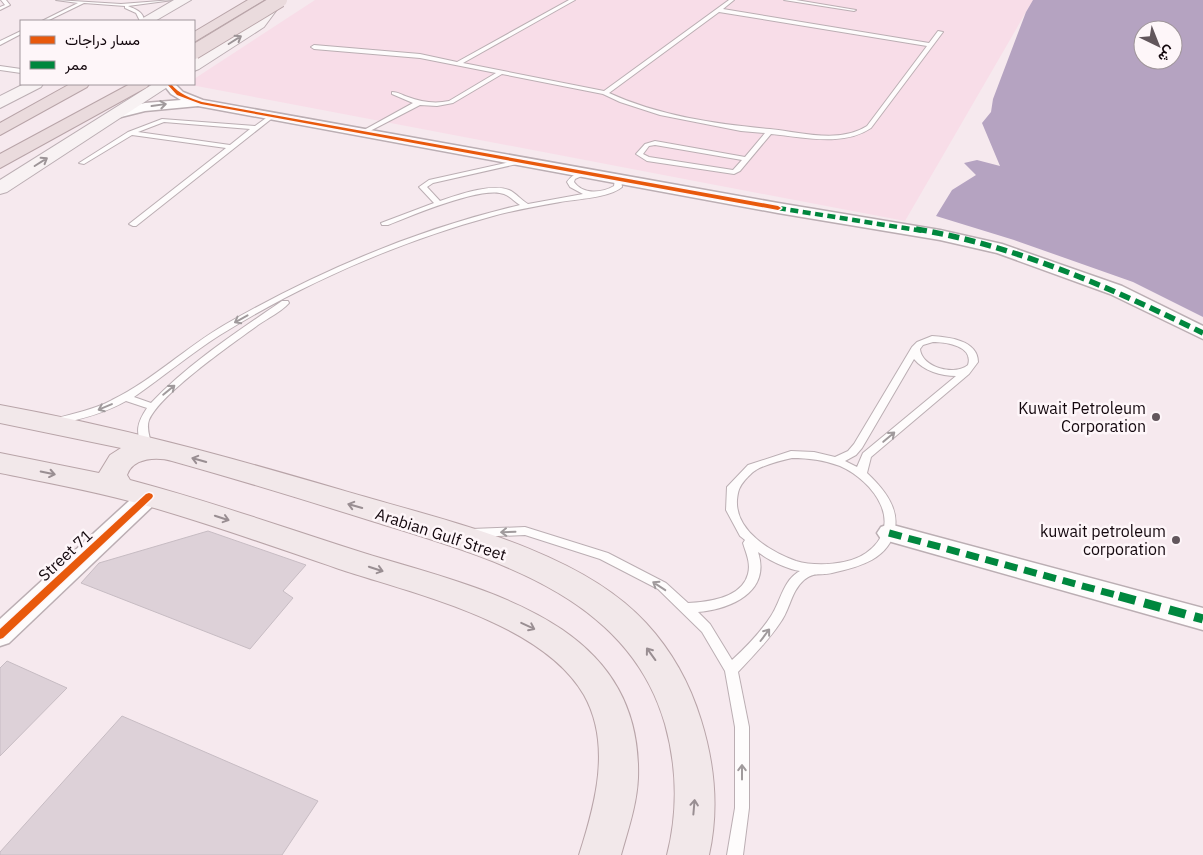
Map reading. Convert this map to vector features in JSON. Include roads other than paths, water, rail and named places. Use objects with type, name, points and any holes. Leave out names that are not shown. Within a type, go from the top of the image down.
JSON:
[{"type":"highway","points":[[195,37],[257,0]]},
{"type":"highway","points":[[195,51],[278,0]]},
{"type":"highway","points":[[0,130],[79,85]]},
{"type":"highway","points":[[0,155],[129,86]]},
{"type":"highway","points":[[0,162],[129,86]]},
{"type":"main road","points":[[145,20],[184,0]]},
{"type":"main road","points":[[195,65],[259,24],[278,0]]},
{"type":"main road","points":[[0,104],[33,85]]},
{"type":"main road","points":[[0,188],[162,85]]},
{"type":"main road","name":"Arabian Gulf Street","points":[[0,414],[52,423],[155,448],[448,534],[502,552],[569,583],[596,598],[622,619],[641,640],[672,686],[682,711],[692,759],[695,793],[688,855]]},
{"type":"main road","points":[[155,448],[137,452],[124,458],[115,466],[111,475],[113,483],[135,492],[450,594],[534,628],[563,647],[592,677],[605,702],[614,731],[618,778],[600,855]]},
{"type":"main road","points":[[0,463],[135,492]]},
{"type":"street","points":[[170,85],[173,90],[184,97],[202,102],[778,208],[940,235],[1002,249],[1116,290],[1203,333]]},
{"type":"street","points":[[117,114],[145,107],[202,102]]},
{"type":"street","name":"Street 71","points":[[0,635],[135,492]]},
{"type":"street","points":[[889,533],[1203,619]]},
{"type":"lane","points":[[0,9],[8,5],[3,0]]},
{"type":"lane","points":[[58,0],[121,5],[171,0]]},
{"type":"lane","points":[[457,64],[573,0]]},
{"type":"lane","points":[[605,93],[732,0]]},
{"type":"lane","points":[[786,0],[854,10]]},
{"type":"lane","points":[[46,20],[83,2]]},
{"type":"lane","points":[[121,5],[141,14],[143,20]]},
{"type":"lane","points":[[719,10],[930,46]]},
{"type":"lane","points":[[0,42],[20,32]]},
{"type":"lane","points":[[314,47],[420,56],[605,93],[622,101],[660,113],[741,129],[828,138],[860,133],[869,127],[940,32]]},
{"type":"lane","points":[[0,68],[20,71]]},
{"type":"lane","points":[[394,93],[420,102],[436,105],[451,102],[500,72]]},
{"type":"lane","points":[[366,131],[420,102]]},
{"type":"lane","points":[[133,224],[273,115]]},
{"type":"lane","points":[[82,163],[130,134],[156,122],[174,120],[255,128]]},
{"type":"lane","points":[[747,159],[655,143],[647,145],[639,154],[647,159],[718,171],[736,171],[747,159],[770,131]]},
{"type":"lane","points":[[130,134],[231,147]]},
{"type":"lane","points":[[718,171],[729,156]]},
{"type":"lane","points":[[438,203],[423,187],[431,181],[524,162]]},
{"type":"lane","points":[[553,167],[566,174],[571,184],[585,193],[594,194]]},
{"type":"lane","points":[[558,200],[568,195],[573,178],[584,173]]},
{"type":"lane","points":[[52,423],[90,413],[125,397],[225,328],[316,282],[424,236],[477,218],[526,206],[612,190],[618,187],[618,179]]},
{"type":"lane","points":[[386,223],[438,203],[492,190],[504,191],[526,206]]},
{"type":"lane","points":[[155,448],[143,433],[143,421],[151,406],[219,350],[316,282]]},
{"type":"lane","points":[[836,461],[852,453],[858,446],[916,346],[922,341],[943,339],[954,342],[972,353],[975,359],[973,366],[867,455],[861,474]]},
{"type":"lane","points":[[914,352],[917,359],[934,370],[958,373],[967,371]]},
{"type":"lane","points":[[125,397],[151,406]]},
{"type":"lane","points":[[685,608],[705,609],[731,601],[746,590],[754,575],[755,556],[747,540],[735,524],[730,507],[731,491],[739,477],[752,466],[770,458],[791,454],[814,455],[836,461],[861,474],[876,486],[886,501],[891,517],[889,533],[880,548],[864,560],[842,568],[818,569],[791,565],[767,555],[747,540]]},
{"type":"lane","points":[[448,534],[525,531],[604,556],[662,586],[706,628],[731,670],[742,727],[742,808],[735,855]]},
{"type":"lane","points":[[731,670],[757,644],[778,618],[793,583],[802,575],[818,569]]},
{"type":"place","name":"Kuwait Petroleum Corporation","points":[[1156,417]]},
{"type":"place","name":"kuwait petroleum corporation","points":[[1176,540]]}]
